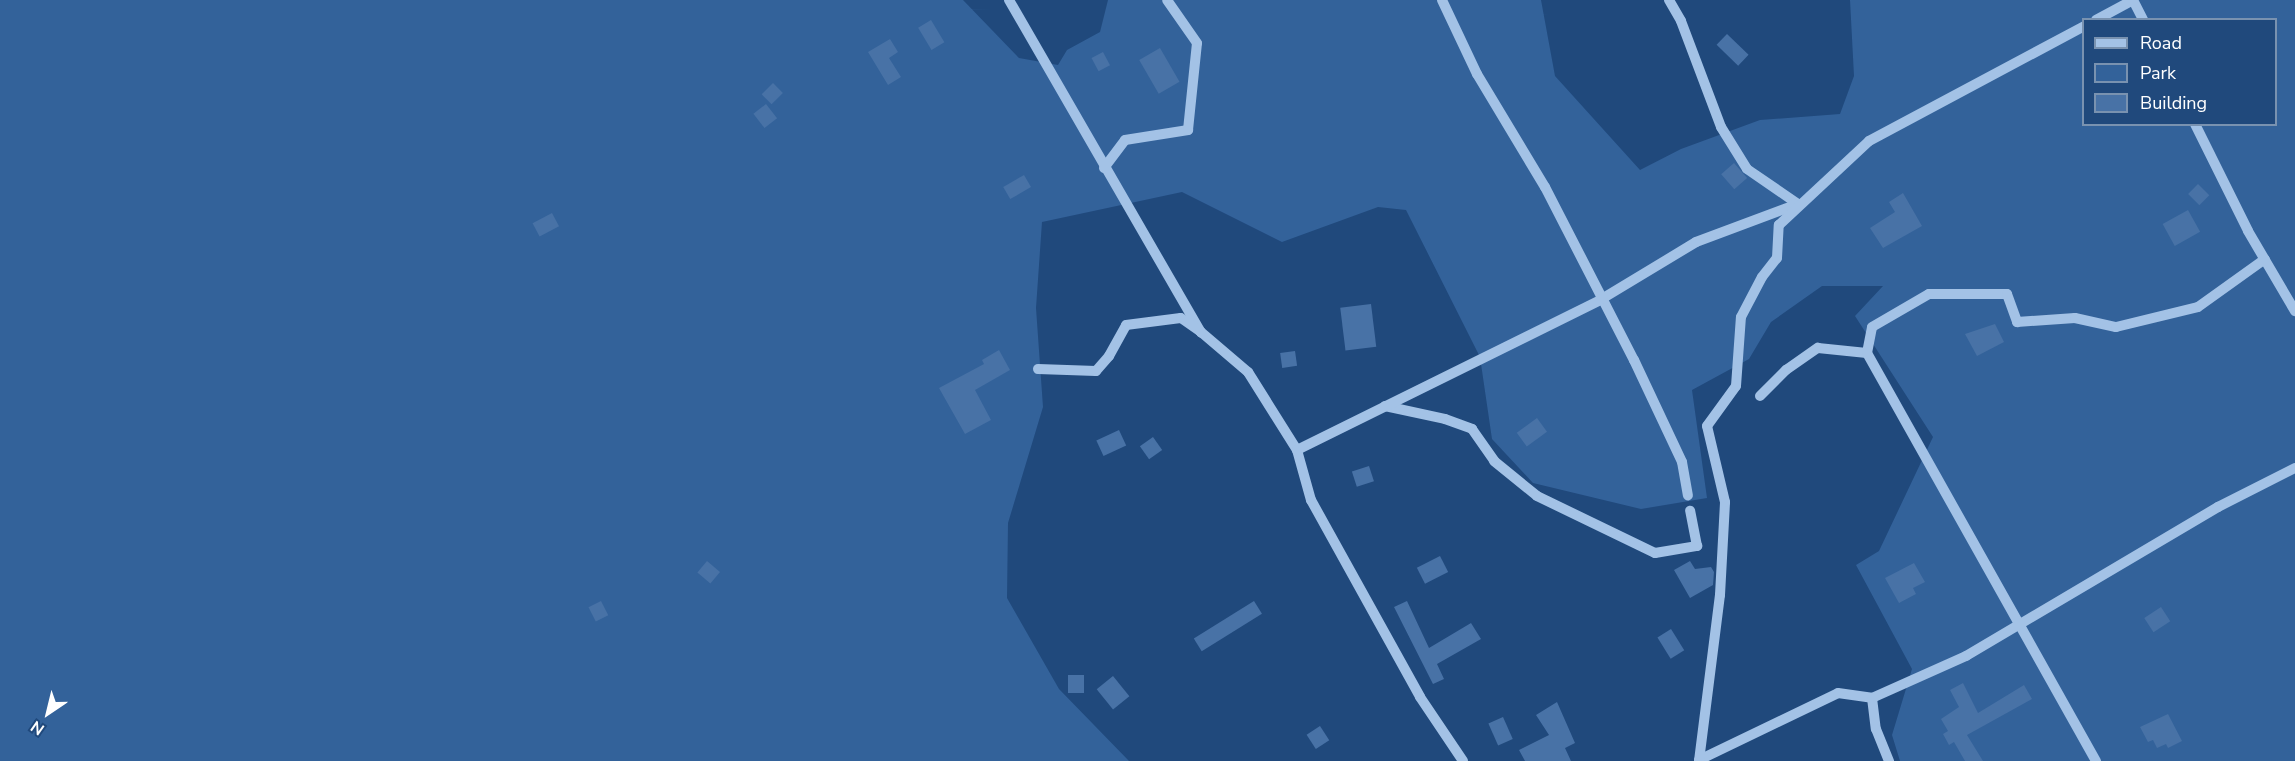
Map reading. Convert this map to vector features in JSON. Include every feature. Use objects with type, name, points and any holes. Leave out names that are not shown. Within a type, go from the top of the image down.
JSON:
[{"type":"street","points":[[1009,0],[1104,168],[1201,332]]},
{"type":"street","points":[[1104,168],[1125,140],[1188,130],[1197,43],[1167,0]]},
{"type":"street","points":[[1442,0],[1476,74],[1545,186],[1600,300],[1634,360],[1682,462],[1688,495]]},
{"type":"street","points":[[1669,0],[1681,21],[1721,127],[1747,169],[1798,204]]},
{"type":"street","points":[[2100,18],[2133,0],[2142,18]]},
{"type":"street","points":[[1699,760],[1720,595],[1725,502],[1707,426],[1737,386],[1741,317],[1762,277],[1777,258],[1779,225],[1798,204],[1869,141],[2082,27]]},
{"type":"street","points":[[2196,126],[2265,259],[2295,311]]},
{"type":"street","points":[[1297,450],[1600,300],[1696,242],[1798,204]]},
{"type":"street","points":[[2097,761],[1867,353],[1872,327],[1929,294],[2007,294],[2017,322],[2074,318],[2116,327],[2198,307],[2265,259]]},
{"type":"street","points":[[1038,369],[1096,371],[1109,356],[1126,325],[1181,318],[1248,372],[1297,450],[1311,500],[1420,697],[1463,761]]},
{"type":"street","points":[[1760,396],[1786,370],[1818,348],[1867,353]]},
{"type":"street","points":[[1385,406],[1445,419],[1473,429],[1494,461],[1537,496],[1655,553],[1697,546],[1690,511]]},
{"type":"street","points":[[1699,760],[1838,693],[1872,698],[1966,656],[2019,621],[2218,507],[2295,468]]},
{"type":"street","points":[[1872,698],[1876,729],[1889,761]]},
{"type":"green space","points":[[0,0],[963,0],[1019,58],[1058,65],[1067,50],[1100,32],[1108,0],[1541,0],[1555,76],[1640,170],[1681,149],[1760,120],[1840,114],[1854,76],[1850,0],[2295,0],[2295,761],[1900,761],[1892,735],[1912,669],[1856,565],[1879,551],[1933,437],[1855,316],[1883,286],[1822,286],[1771,322],[1749,359],[1692,390],[1707,498],[1641,509],[1533,483],[1492,439],[1480,357],[1406,210],[1378,207],[1282,242],[1182,192],[1042,222],[1036,308],[1043,407],[1008,523],[1007,598],[1059,689],[1129,761],[0,761]]},
{"type":"building","points":[[931,20],[944,42],[932,50],[918,28]]},
{"type":"building","points":[[1727,34],[1749,55],[1738,66],[1717,45]]},
{"type":"building","points":[[890,39],[898,52],[889,58],[901,77],[888,85],[868,52]]},
{"type":"building","points":[[1160,48],[1180,82],[1159,94],[1139,60]]},
{"type":"building","points":[[1103,52],[1110,65],[1099,71],[1092,58]]},
{"type":"building","points":[[773,83],[783,93],[772,104],[762,94]]},
{"type":"building","points":[[766,104],[777,118],[764,128],[753,114]]},
{"type":"building","points":[[1734,163],[1747,178],[1734,189],[1721,174]]},
{"type":"building","points":[[1024,175],[1031,187],[1010,199],[1003,187]]},
{"type":"building","points":[[2198,184],[2209,195],[2199,205],[2188,194]]},
{"type":"building","points":[[1903,193],[1922,226],[1883,248],[1870,228],[1895,212],[1889,202]]},
{"type":"building","points":[[2188,210],[2200,232],[2175,246],[2163,224]]},
{"type":"building","points":[[552,213],[559,226],[540,237],[533,223]]},
{"type":"building","points":[[1371,304],[1376,347],[1345,350],[1340,308]]},
{"type":"building","points":[[1995,324],[2004,342],[1977,356],[1965,334]]},
{"type":"building","points":[[999,350],[1010,370],[975,390],[991,420],[965,434],[939,388],[984,364],[982,360]]},
{"type":"building","points":[[1295,351],[1297,366],[1282,368],[1280,353]]},
{"type":"building","points":[[1537,418],[1547,432],[1527,446],[1517,433]]},
{"type":"building","points":[[1119,430],[1126,445],[1104,456],[1096,441]]},
{"type":"building","points":[[1153,437],[1162,450],[1149,459],[1140,446]]},
{"type":"building","points":[[1369,466],[1374,481],[1357,487],[1352,472]]},
{"type":"building","points":[[1440,556],[1448,572],[1425,584],[1417,568]]},
{"type":"building","points":[[707,561],[720,572],[710,583],[697,572]]},
{"type":"building","points":[[1690,561],[1695,569],[1711,567],[1714,572],[1713,585],[1690,598],[1674,570]]},
{"type":"building","points":[[1914,563],[1925,582],[1913,588],[1916,594],[1899,603],[1885,578]]},
{"type":"building","points":[[601,601],[608,615],[596,622],[589,607]]},
{"type":"building","points":[[1254,601],[1262,614],[1202,651],[1194,639]]},
{"type":"building","points":[[1407,601],[1429,648],[1471,623],[1481,639],[1437,664],[1444,679],[1433,684],[1394,607]]},
{"type":"building","points":[[2161,607],[2170,621],[2153,632],[2144,618]]},
{"type":"building","points":[[1671,629],[1684,650],[1671,659],[1657,637]]},
{"type":"building","points":[[1068,675],[1084,675],[1084,693],[1068,693]]},
{"type":"building","points":[[1113,676],[1129,696],[1113,709],[1097,689]]},
{"type":"building","points":[[1963,683],[1978,713],[2024,685],[2032,699],[1967,735],[1983,761],[1965,761],[1954,742],[1949,745],[1943,734],[1948,731],[1941,719],[1959,707],[1950,690]]},
{"type":"building","points":[[1557,702],[1575,743],[1565,748],[1571,761],[1525,761],[1519,750],[1549,735],[1536,715]]},
{"type":"building","points":[[2168,714],[2182,741],[2168,748],[2166,744],[2157,748],[2153,740],[2148,742],[2140,727]]},
{"type":"building","points":[[1503,717],[1513,739],[1498,745],[1488,724]]},
{"type":"building","points":[[1320,726],[1329,740],[1316,749],[1307,735]]}]
